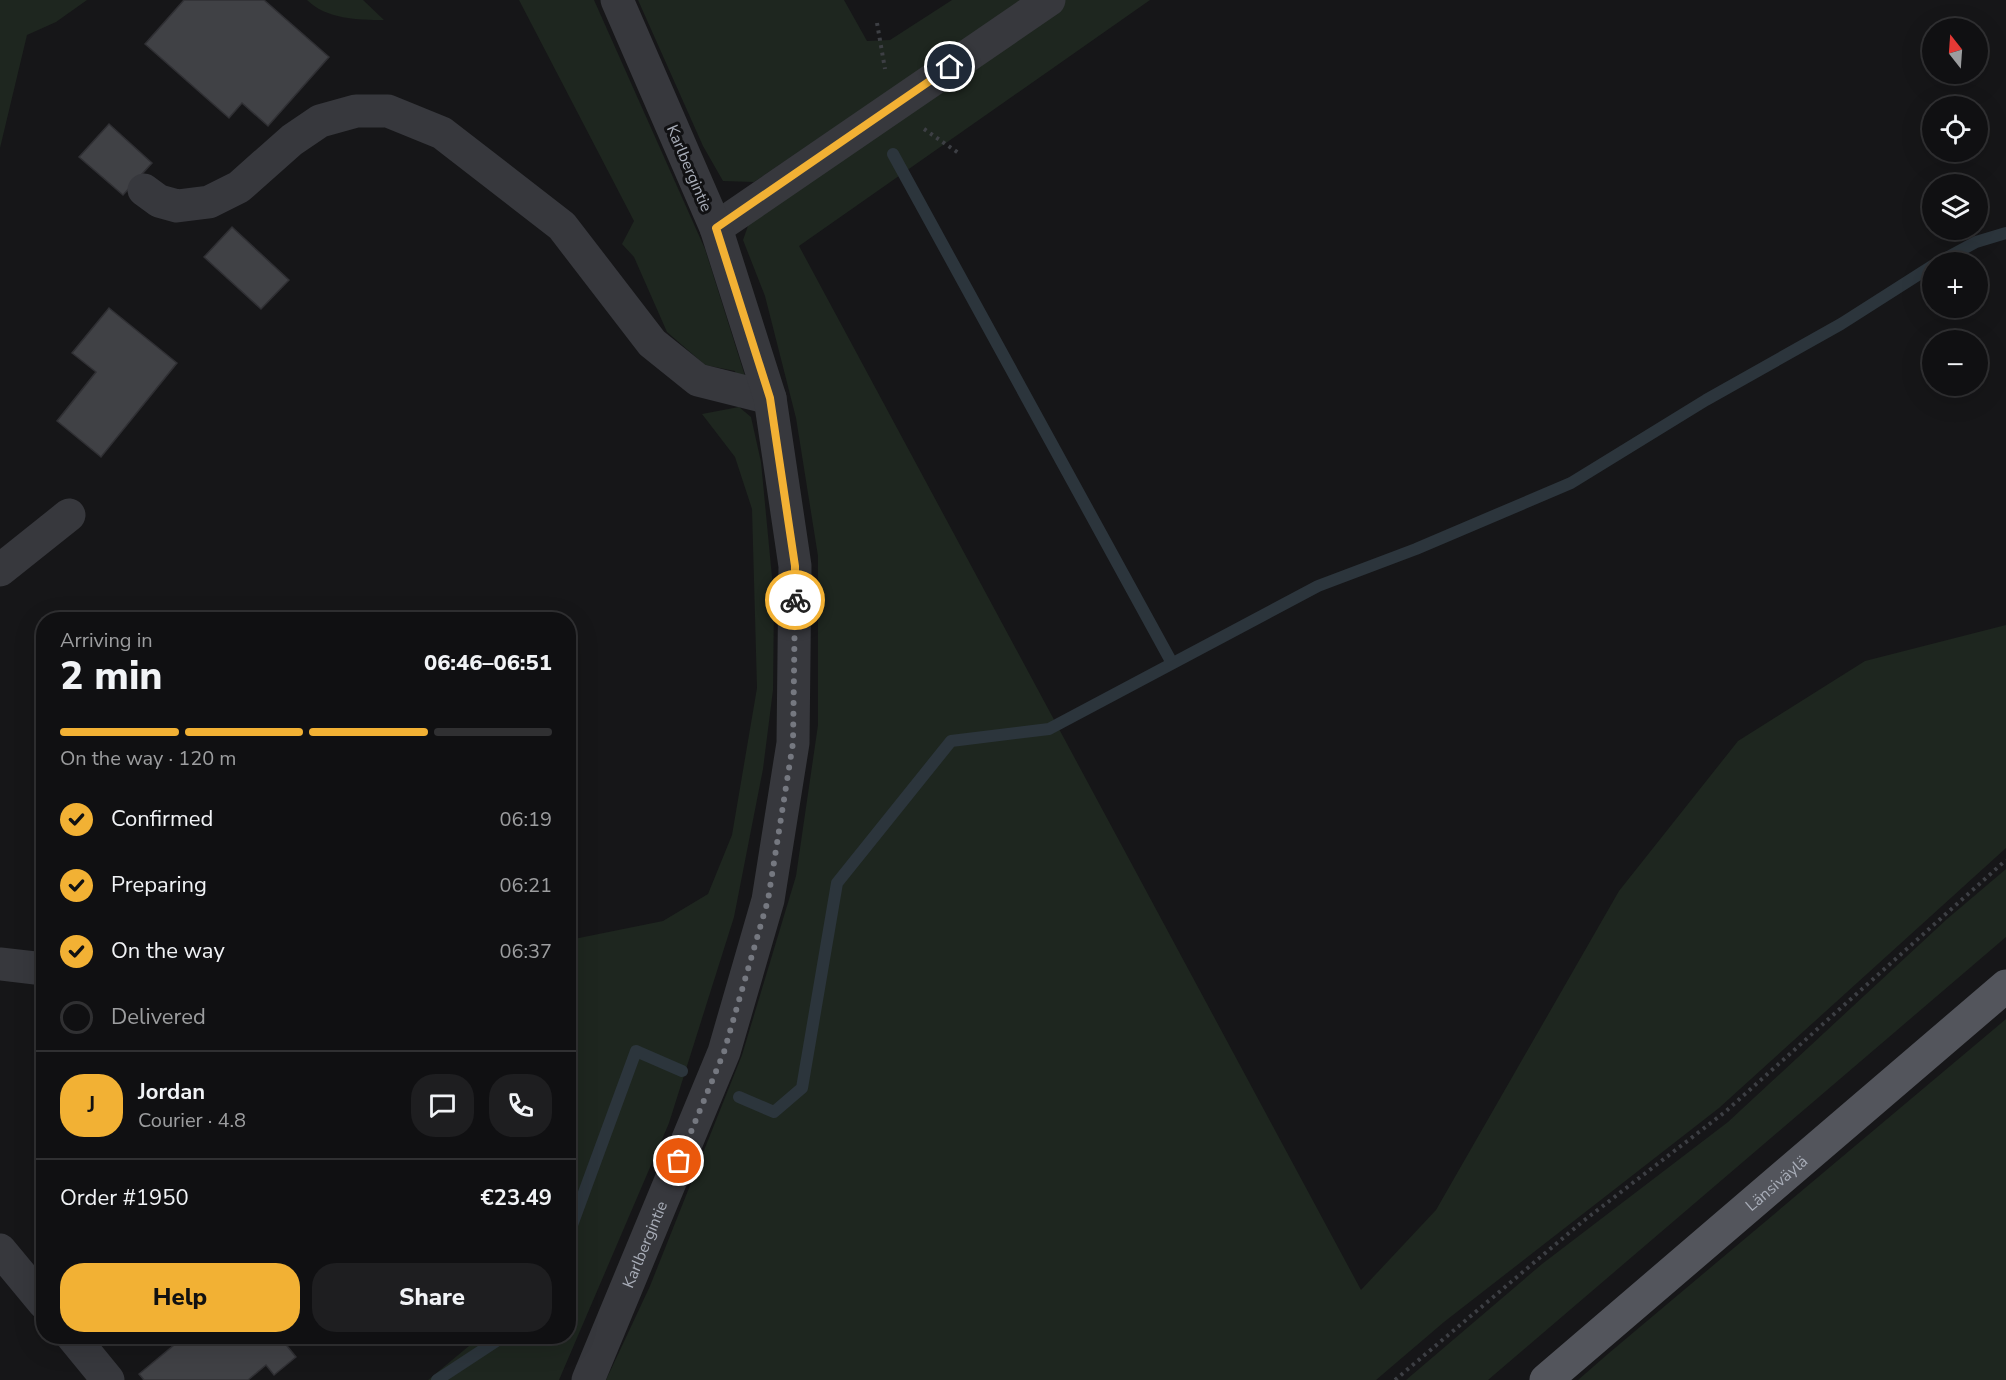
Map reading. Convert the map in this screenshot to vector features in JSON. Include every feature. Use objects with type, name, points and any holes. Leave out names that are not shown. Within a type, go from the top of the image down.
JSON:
[{"type":"main road","name":"Länsiväylä","points":[[1546,1380],[2006,986]]},
{"type":"street","name":"Karlbergintie","points":[[588,1380],[724,1052],[768,900],[793,743],[795,578],[770,398],[716,228],[617,0]]},
{"type":"street","points":[[716,228],[1048,0]]},
{"type":"street","points":[[144,190],[159,201],[177,207],[209,202],[239,188],[292,140],[320,121],[356,111],[388,111],[442,133],[562,226],[652,344],[698,380],[770,398]]},
{"type":"street","points":[[0,570],[69,515]]},
{"type":"street","points":[[0,964],[36,968]]},
{"type":"street","points":[[0,1250],[36,1293]]},
{"type":"street","points":[[79,1344],[108,1380]]},
{"type":"path","points":[[1395,1380],[1582,1222],[1725,1112],[2006,860]]},
{"type":"shaded area","points":[[0,0],[87,0],[56,22],[27,35],[0,148]]},
{"type":"shaded area","points":[[307,0],[363,0],[384,20],[353,19],[333,15]]},
{"type":"shaded area","points":[[519,0],[594,0],[705,249],[745,376],[736,378],[735,371],[705,365],[667,332],[634,257],[622,244],[634,221]]},
{"type":"shaded area","points":[[638,0],[844,0],[867,41],[890,40],[952,0],[1023,0],[754,182],[723,181],[703,146]]},
{"type":"shaded area","points":[[1064,0],[1150,0],[799,246],[1361,1290],[1436,1210],[1619,891],[1738,741],[1865,661],[2006,625],[2006,848],[1719,1108],[1444,1322],[1376,1380],[606,1380],[650,1286],[742,1055],[796,876],[818,725],[818,556],[796,418],[765,296],[743,240],[749,223]]},
{"type":"shaded area","points":[[739,407],[751,417],[761,462],[774,598],[773,690],[763,769],[734,917],[669,1123],[576,1340],[576,939],[663,921],[708,894],[732,835],[757,688],[752,509],[735,457],[702,414]]},
{"type":"shaded area","points":[[2006,869],[2006,937],[1488,1380],[1406,1380],[1542,1264],[1728,1122],[1947,919]]},
{"type":"shaded area","points":[[2006,1019],[2006,1380],[1578,1380],[1609,1353]]},
{"type":"shaded area","points":[[471,1344],[574,1344],[559,1380],[428,1380]]},
{"type":"building","points":[[184,0],[264,0],[329,57],[268,126],[242,103],[229,118],[145,44]]},
{"type":"building","points":[[109,124],[152,163],[123,195],[79,157]]},
{"type":"building","points":[[232,227],[289,280],[261,309],[204,257]]},
{"type":"building","points":[[109,308],[177,363],[101,457],[57,421],[96,372],[72,353]]},
{"type":"building","points":[[175,1344],[285,1344],[296,1357],[274,1375],[266,1365],[248,1380],[144,1380],[139,1374]]},
{"type":"waterway","points":[[893,154],[1172,663]]},
{"type":"waterway","points":[[1958,252],[1976,242],[2006,233]]},
{"type":"waterway","points":[[739,1097],[774,1112],[802,1088],[837,883],[951,741],[1049,729],[1318,586],[1416,549],[1571,483],[1706,400],[1841,324],[1922,272]]},
{"type":"waterway","points":[[576,1214],[636,1051],[682,1071]]},
{"type":"waterway","points":[[437,1380],[492,1344]]},
{"type":"way so far","points":[[679,1161],[724,1052],[768,900],[793,743],[795,600]]},
{"type":"route","points":[[795,600],[795,566],[770,398],[716,228],[950,67]]}]
